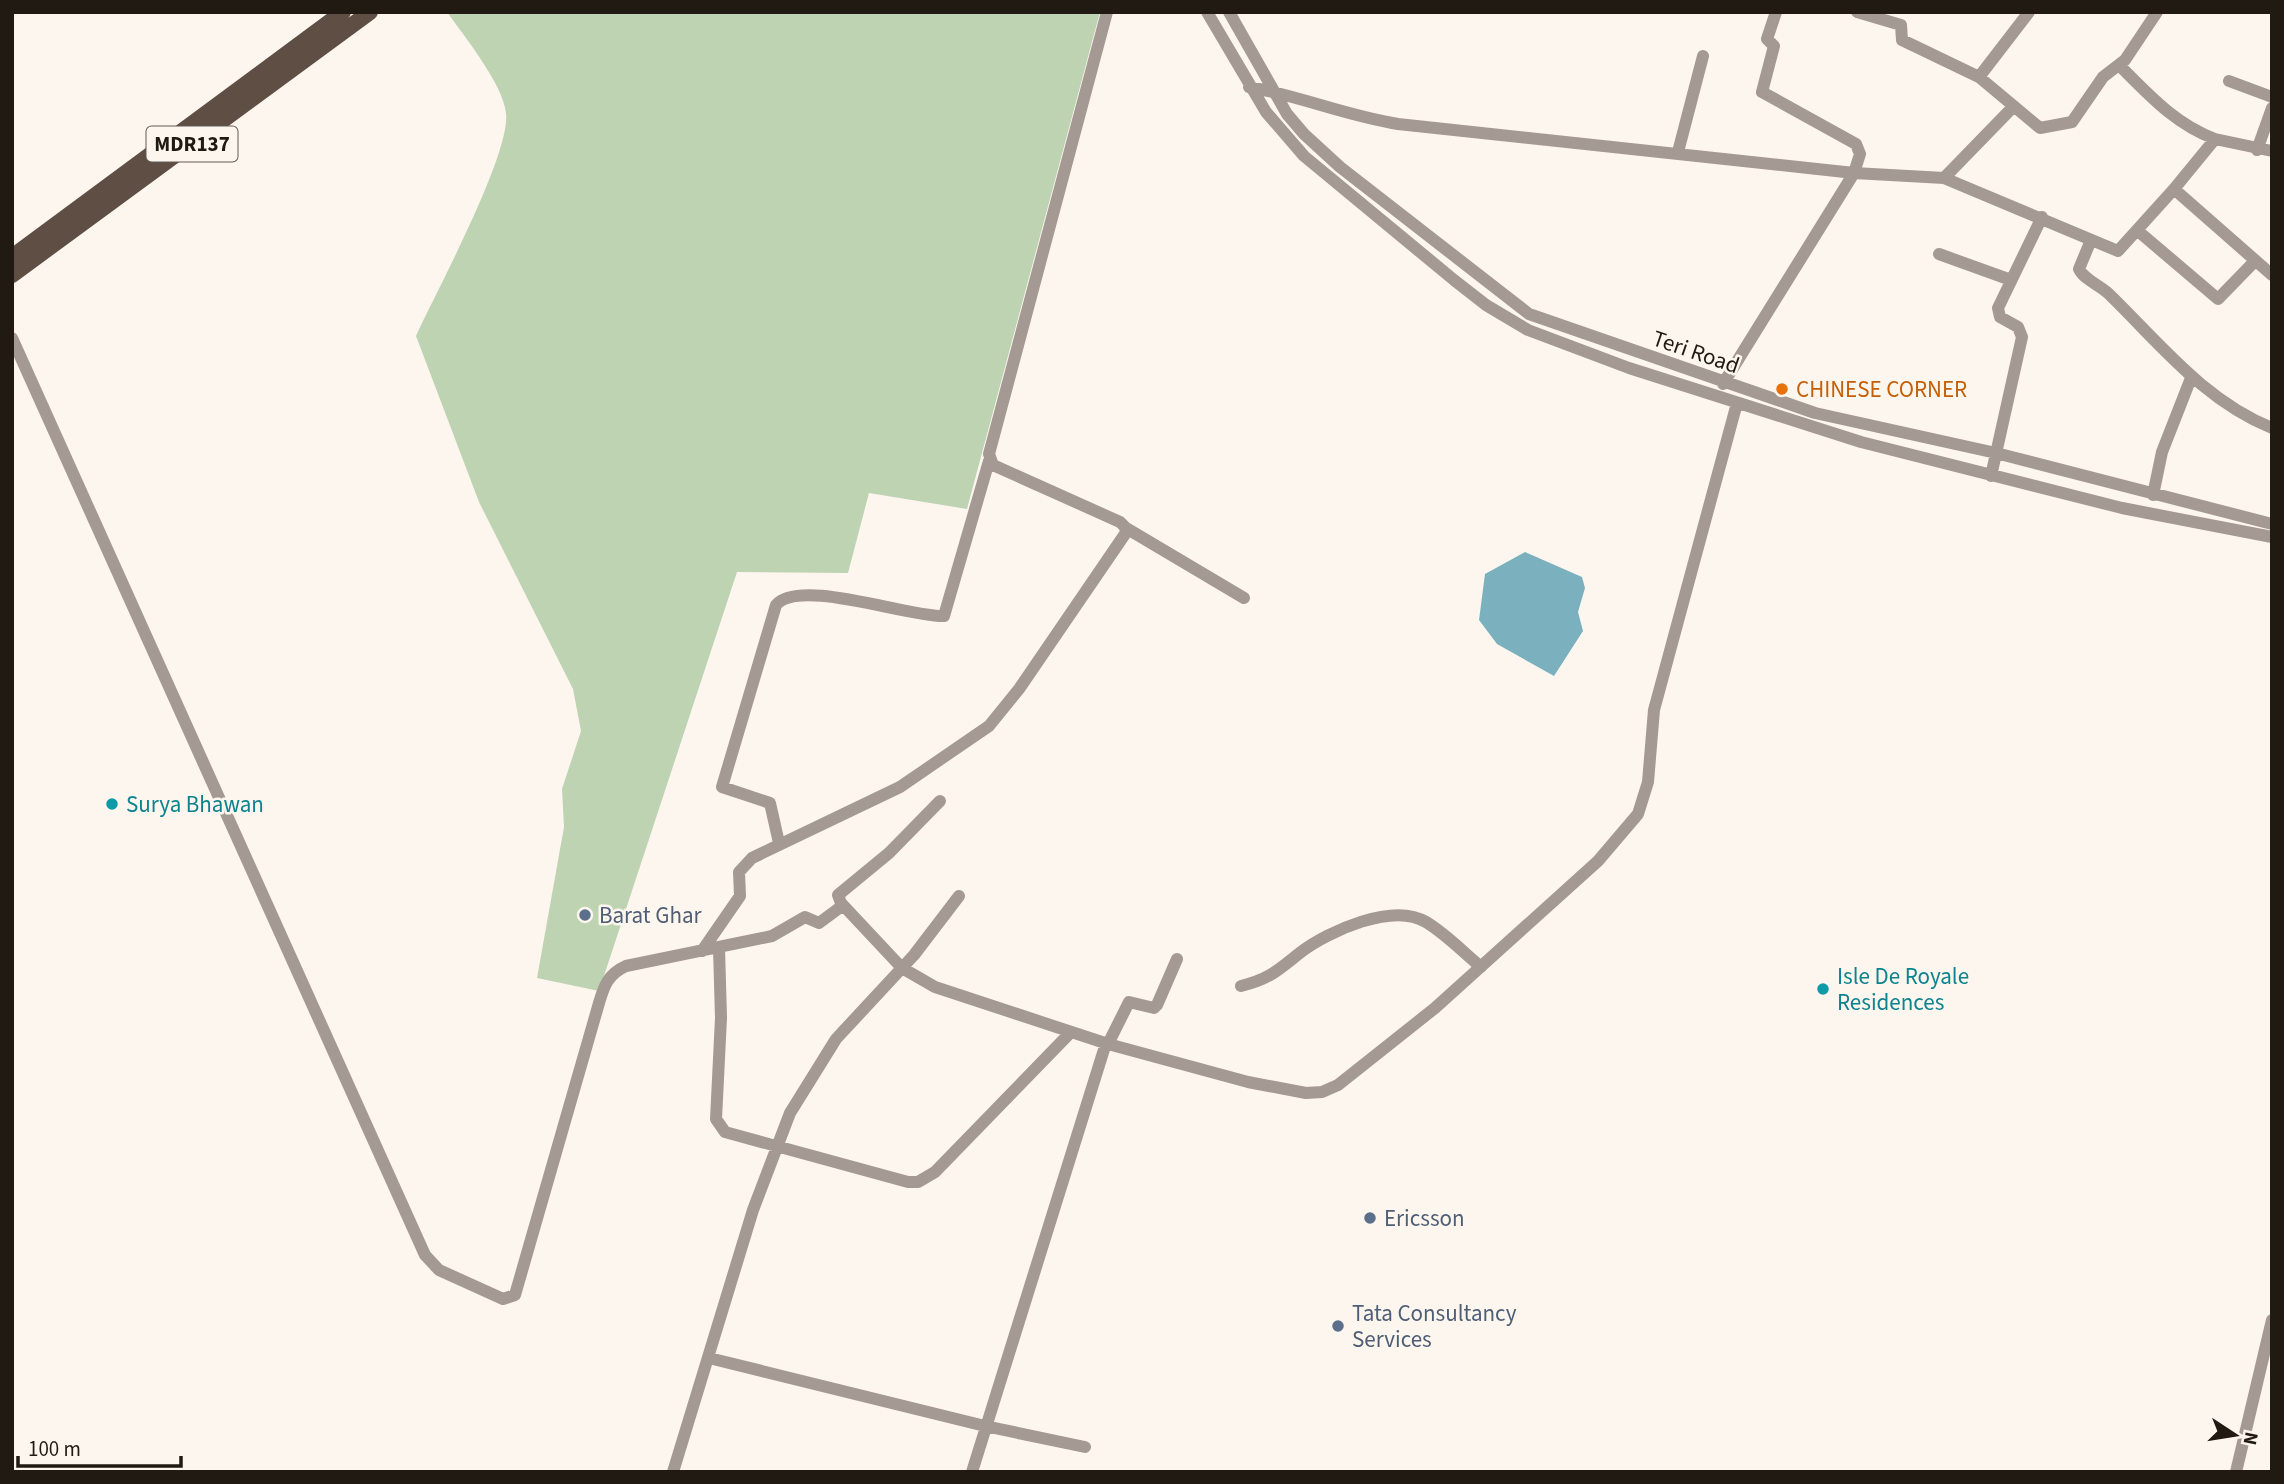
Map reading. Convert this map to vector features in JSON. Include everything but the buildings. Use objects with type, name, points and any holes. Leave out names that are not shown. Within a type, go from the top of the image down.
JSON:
[{"type":"main road","name":"MDR137","points":[[12,257],[343,12]]},
{"type":"main road","name":"MDR137","points":[[12,275],[370,12]]},
{"type":"street","points":[[779,843],[770,803],[722,787],[776,605],[782,600],[799,597],[831,598],[944,616],[989,461],[1107,12]]},
{"type":"street","points":[[1207,12],[1249,87],[1278,128],[1304,156],[1486,305],[1541,336],[1817,430],[2122,508],[2272,537]]},
{"type":"street","name":"Teri Road","points":[[1229,12],[1287,114],[1304,134],[1340,167],[1513,305],[1545,322],[1815,413],[1996,453],[2272,524]]},
{"type":"street","points":[[1723,384],[1854,173],[1860,154],[1856,144],[1762,93],[1773,57],[1774,47],[1768,39],[1776,12]]},
{"type":"street","points":[[1857,12],[1901,25],[1902,40],[1979,77],[2040,128],[2069,124],[2103,77],[2119,65],[2157,12]]},
{"type":"street","points":[[1979,77],[2029,12]]},
{"type":"street","points":[[1678,152],[1703,56]]},
{"type":"street","points":[[2119,65],[2169,115],[2215,139],[2257,150],[2272,151]]},
{"type":"street","points":[[2229,81],[2272,97]]},
{"type":"street","points":[[1249,87],[1275,92],[1346,114],[1398,124],[1854,173],[1944,178],[2118,251],[2174,190],[2215,139]]},
{"type":"street","points":[[1944,178],[2014,106]]},
{"type":"street","points":[[2257,150],[2272,108]]},
{"type":"street","points":[[2174,190],[2272,275]]},
{"type":"street","points":[[1991,476],[2022,337],[2018,327],[1998,313],[2042,217]]},
{"type":"street","points":[[2138,231],[2218,299],[2255,261]]},
{"type":"street","points":[[2091,240],[2080,272],[2110,294],[2191,378],[2272,428]]},
{"type":"street","points":[[1938,254],[2011,280]]},
{"type":"street","points":[[12,338],[425,1255],[439,1270],[503,1299],[515,1295],[605,984],[613,972],[626,965],[779,934],[805,917],[819,923],[842,904]]},
{"type":"street","points":[[1689,387],[1693,373]]},
{"type":"street","points":[[2153,495],[2162,452],[2191,378]]},
{"type":"street","points":[[940,801],[890,853],[838,895],[842,904],[902,968],[934,987],[1107,1043],[1248,1083],[1289,1091],[1322,1092],[1354,1074],[1481,967],[1598,861],[1638,814],[1648,782],[1654,709],[1737,403]]},
{"type":"street","points":[[989,461],[1120,522],[1244,598]]},
{"type":"street","points":[[702,951],[740,896],[741,868],[779,843],[900,787],[989,726],[1026,678],[1126,528]]},
{"type":"street","points":[[673,1472],[774,1147],[799,1093],[822,1058],[902,968],[959,896]]},
{"type":"street","points":[[1241,986],[1273,976],[1300,953],[1331,933],[1395,916],[1425,921],[1481,967]]},
{"type":"street","points":[[719,948],[721,1029],[716,1119],[724,1132],[908,1182],[918,1182],[944,1163],[1071,1032]]},
{"type":"street","points":[[972,1472],[1107,1043],[1129,1002],[1154,1008],[1157,1005],[1177,959]]},
{"type":"street","points":[[2236,1472],[2272,1320]]},
{"type":"street","points":[[709,1358],[985,1426],[1085,1447]]},
{"type":"green space","points":[[447,12],[1100,12],[967,509],[869,493],[848,573],[737,572],[599,991],[537,978],[564,827],[562,789],[581,731],[573,689],[479,502],[416,336],[485,190],[497,159],[506,113],[498,88]]},
{"type":"water","points":[[1525,552],[1582,577],[1585,588],[1578,612],[1583,631],[1554,676],[1497,644],[1479,620],[1485,574]]},
{"type":"place","name":"CHINESE CORNER","points":[[1782,389]]},
{"type":"place","name":"Surya Bhawan","points":[[112,804]]},
{"type":"place","name":"Barat Ghar","points":[[585,915]]},
{"type":"place","name":"Isle De Royale Residences","points":[[1823,989]]},
{"type":"place","name":"Ericsson","points":[[1370,1218]]},
{"type":"place","name":"Tata Consultancy Services","points":[[1338,1326]]}]
